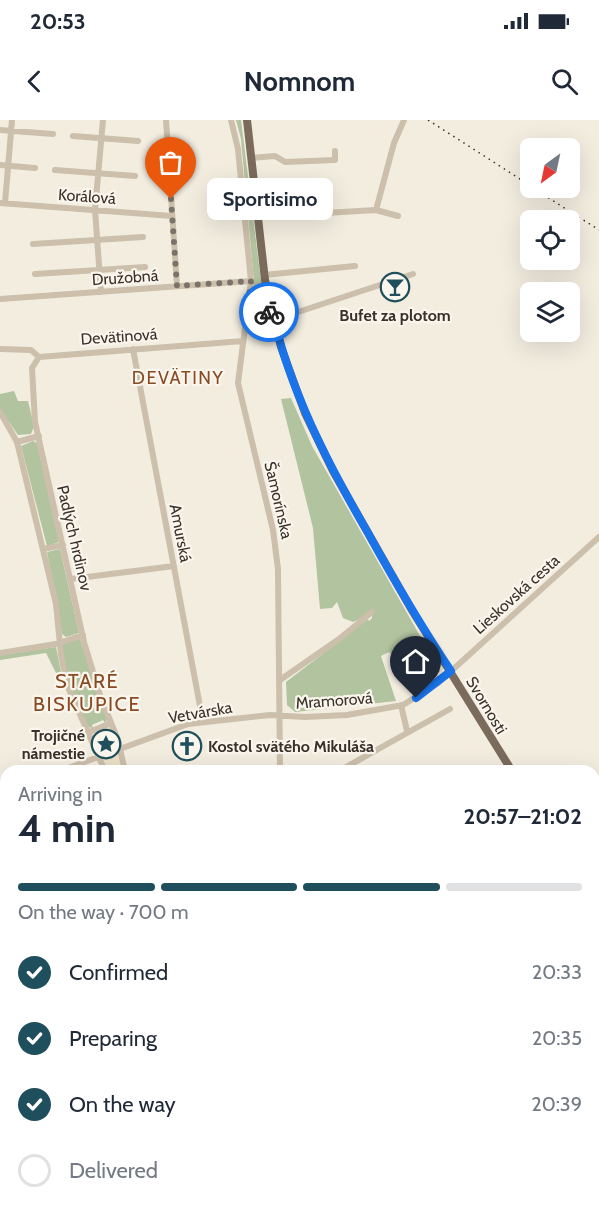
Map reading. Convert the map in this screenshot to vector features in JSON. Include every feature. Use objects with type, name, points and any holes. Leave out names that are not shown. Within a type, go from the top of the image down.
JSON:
[{"type":"main road","name":"Svornosti","points":[[247,120],[264,275],[290,374],[319,444],[413,612],[508,765]]},
{"type":"street","points":[[3,203],[12,120]]},
{"type":"street","points":[[101,292],[96,210],[103,120]]},
{"type":"street","points":[[166,120],[177,286]]},
{"type":"street","name":"Šamorínska","points":[[231,120],[239,160],[251,281],[238,379],[239,392],[277,555],[280,765]]},
{"type":"street","points":[[376,210],[394,143],[404,120]]},
{"type":"street","points":[[0,130],[53,134]]},
{"type":"street","points":[[73,136],[138,141]]},
{"type":"street","points":[[252,158],[275,156],[285,162],[335,160],[335,151]]},
{"type":"street","points":[[0,165],[35,168]]},
{"type":"street","points":[[55,170],[135,176]]},
{"type":"street","name":"Korálová","points":[[3,203],[172,216]]},
{"type":"street","points":[[256,217],[260,219],[376,210],[398,216]]},
{"type":"street","points":[[33,244],[143,237]]},
{"type":"street","points":[[264,275],[355,266]]},
{"type":"street","points":[[35,274],[145,267]]},
{"type":"street","points":[[274,320],[412,273]]},
{"type":"street","name":"Družobná","points":[[0,299],[251,281]]},
{"type":"street","points":[[245,330],[272,311]]},
{"type":"street","name":"Devätinová","points":[[0,349],[31,350],[39,357],[243,341]]},
{"type":"street","name":"Amurská","points":[[133,349],[203,722]]},
{"type":"street","name":"Padlých hrdinov","points":[[39,357],[32,368],[32,397],[39,436],[83,635],[111,723]]},
{"type":"street","name":"Padlých hrdinov","points":[[0,412],[17,442],[56,604],[69,693],[87,734]]},
{"type":"street","points":[[17,442],[39,436]]},
{"type":"street","name":"Lieskovská cesta","points":[[451,671],[599,537]]},
{"type":"street","points":[[43,549],[63,545]]},
{"type":"street","points":[[71,579],[174,566]]},
{"type":"street","points":[[280,680],[339,639],[372,612]]},
{"type":"street","points":[[0,653],[47,646],[83,635]]},
{"type":"street","name":"Mramorová","points":[[279,716],[326,717],[376,711],[401,705],[434,686],[451,671]]},
{"type":"street","points":[[401,705],[407,731]]},
{"type":"street","points":[[349,765],[450,709]]},
{"type":"street","name":"Vetvárska","points":[[76,765],[185,725],[279,716]]},
{"type":"street","points":[[103,765],[87,734],[111,723],[124,765]]},
{"type":"green space","points":[[236,120],[241,120],[263,297],[262,311],[255,318],[251,318],[249,314],[254,282],[241,139]]},
{"type":"green space","points":[[14,391],[18,401],[28,401],[34,426],[31,434],[18,435],[0,409],[0,394]]},
{"type":"green space","points":[[291,398],[312,446],[440,671],[431,679],[425,669],[414,674],[389,652],[381,656],[396,701],[295,712],[287,705],[286,682],[372,618],[372,614],[353,622],[343,618],[337,602],[332,608],[320,609],[313,528],[281,399]]},
{"type":"green space","points":[[33,441],[37,443],[59,542],[47,546],[21,446]]},
{"type":"green space","points":[[60,549],[79,633],[66,637],[62,634],[47,552]]},
{"type":"green space","points":[[80,639],[107,720],[105,723],[103,720],[92,725],[93,728],[87,727],[66,676],[62,646],[64,642]]},
{"type":"green space","points":[[56,647],[63,682],[60,681],[46,653],[0,660],[0,655]]},
{"type":"shaded area","name":"Trojičné námestie","points":[[111,723],[123,765],[102,765],[87,734]]},
{"type":"railway","points":[[428,120],[520,179]]},
{"type":"railway","points":[[549,198],[599,230]]},
{"type":"way so far","points":[[171,199],[177,286],[251,281],[245,330],[269,312]]},
{"type":"place","name":"Sportisimo","points":[[171,199]]},
{"type":"place","name":"Bufet za plotom","points":[[395,287]]},
{"type":"place","name":"Trojičné námestie","points":[[106,744]]},
{"type":"place","name":"Kostol svätého Mikuláša","points":[[187,746]]},
{"type":"district","name":"DEVÄTINY","points":[[178,378]]},
{"type":"district","name":"STARÉ BISKUPICE","points":[[87,692]]},
{"type":"route","points":[[269,312],[272,311],[290,374],[304,413],[319,444],[413,612],[451,671],[416,698]]}]
